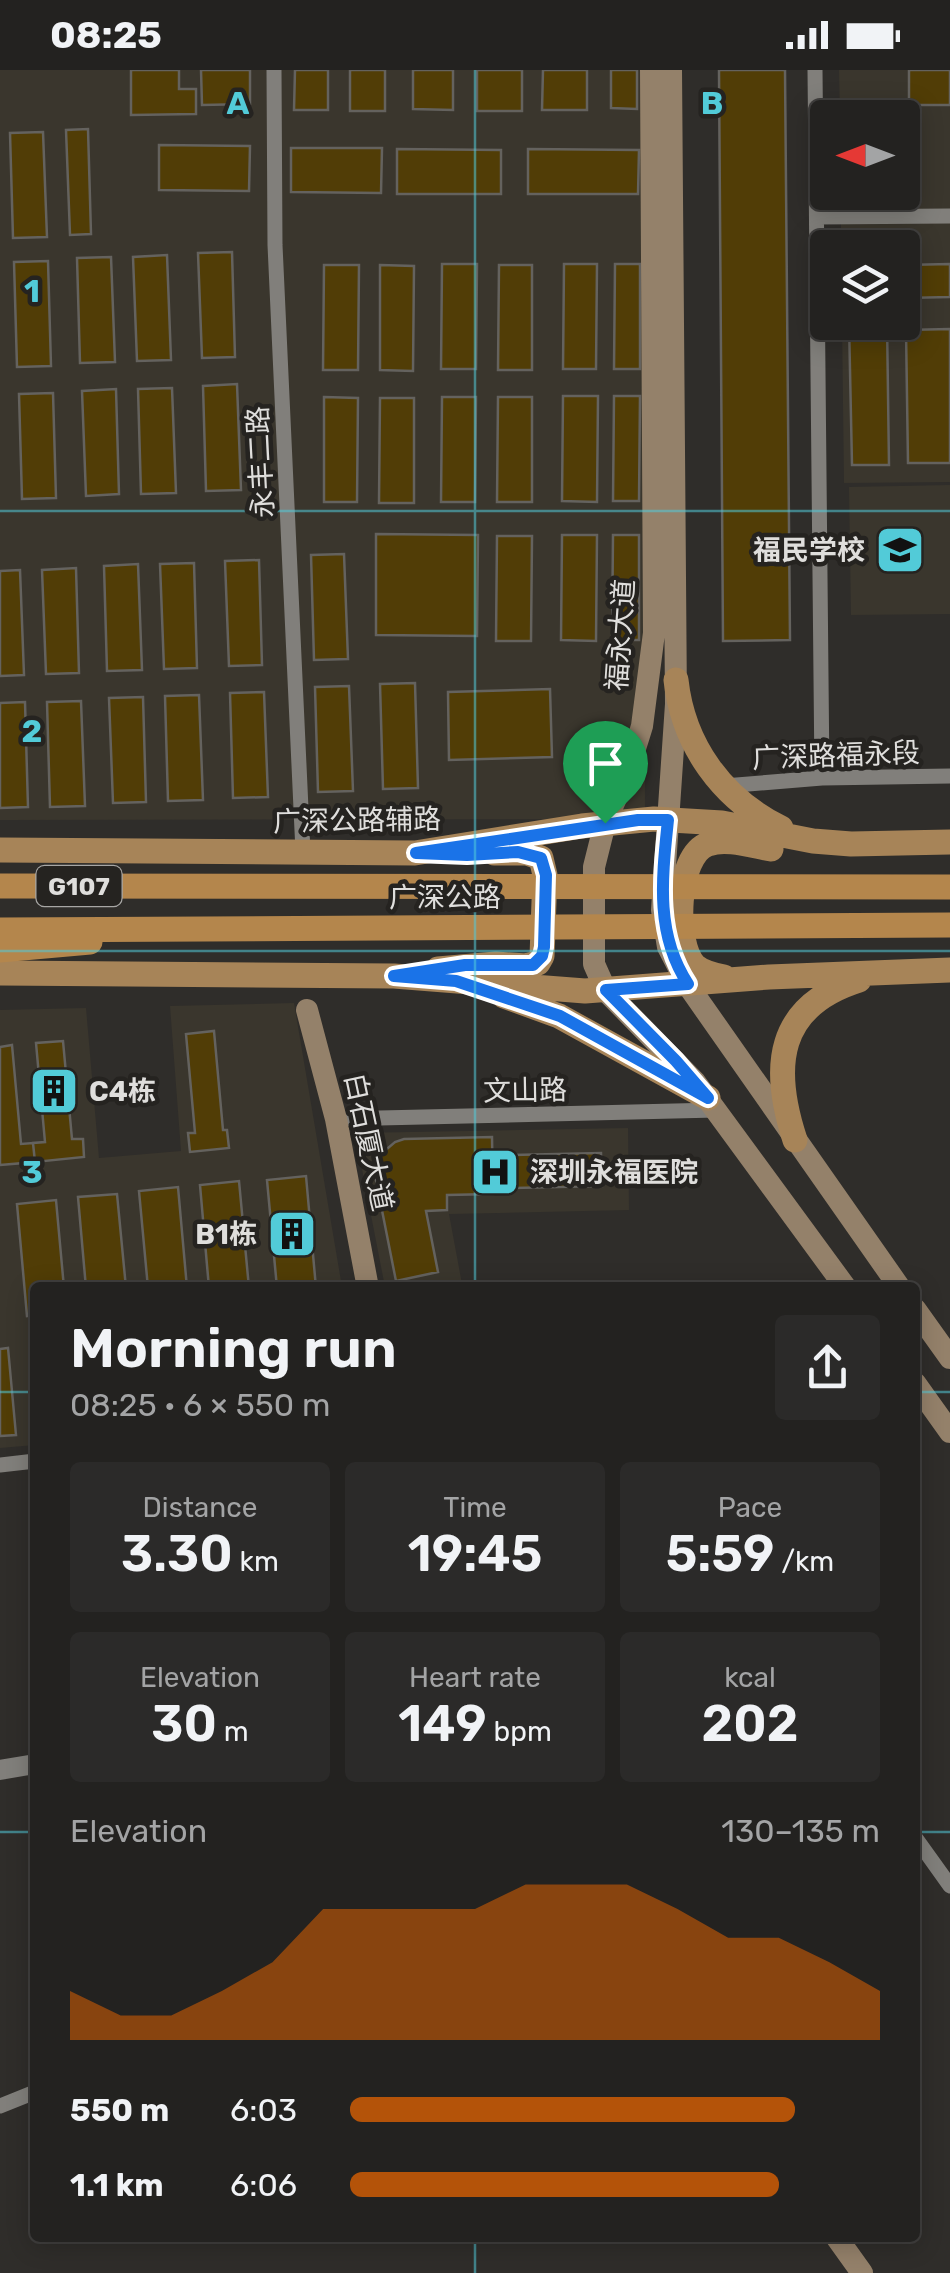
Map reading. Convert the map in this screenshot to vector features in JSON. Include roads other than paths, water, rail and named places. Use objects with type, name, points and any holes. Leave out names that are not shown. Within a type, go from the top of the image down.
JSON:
[{"type":"highway","name":"广深公路","points":[[0,886],[950,886]]},
{"type":"highway","name":"广深公路","points":[[0,930],[950,925]]},
{"type":"highway","points":[[0,950],[69,946],[153,928]]},
{"type":"main road","name":"福永大道","points":[[650,70],[654,632],[642,726],[605,823],[594,867],[594,964],[606,990],[712,1104],[842,1282]]},
{"type":"main road","name":"福永大道","points":[[671,70],[676,725],[662,892],[664,930],[675,966],[896,1282]]},
{"type":"main road","points":[[676,680],[687,732],[706,765],[762,818],[813,841]]},
{"type":"main road","name":"广深公路辅路","points":[[0,850],[416,853],[605,823],[668,820],[722,823],[813,841],[950,842]]},
{"type":"main road","points":[[769,977],[711,975],[693,964],[687,955],[682,910],[685,880],[698,849],[714,842],[817,854],[870,844]]},
{"type":"main road","points":[[394,976],[465,965],[533,965],[544,947],[546,875],[541,858],[518,852],[416,853]]},
{"type":"main road","points":[[795,1140],[781,1087],[785,1044],[792,1027],[820,996],[840,986],[915,970]]},
{"type":"main road","points":[[0,974],[394,976],[541,990],[606,990],[769,977],[950,970]]},
{"type":"main road","points":[[456,981],[560,1016],[712,1104]]},
{"type":"main road","name":"白石厦大道","points":[[306,1010],[336,1119],[367,1282]]},
{"type":"main road","points":[[920,1315],[950,1358]]},
{"type":"main road","points":[[920,1390],[950,1432]]},
{"type":"main road","points":[[840,2242],[862,2273]]},
{"type":"street","name":"永丰二路","points":[[274,70],[275,245],[303,852]]},
{"type":"street","points":[[816,70],[822,778]]},
{"type":"street","points":[[817,216],[950,216]]},
{"type":"street","name":"广深路福永段","points":[[724,786],[822,778],[950,776]]},
{"type":"street","name":"文山路","points":[[336,1119],[712,1104]]},
{"type":"street","points":[[0,1465],[30,1462]]},
{"type":"street","points":[[0,1770],[30,1765]]},
{"type":"street","points":[[920,1843],[950,1886]]},
{"type":"street","points":[[0,2106],[30,2094]]},
{"type":"place","name":"福民学校","points":[[900,550]]},
{"type":"place","name":"C4栋","points":[[54,1091]]},
{"type":"place","name":"深圳永福医院","points":[[495,1172]]},
{"type":"place","name":"B1栋","points":[[292,1234]]}]
